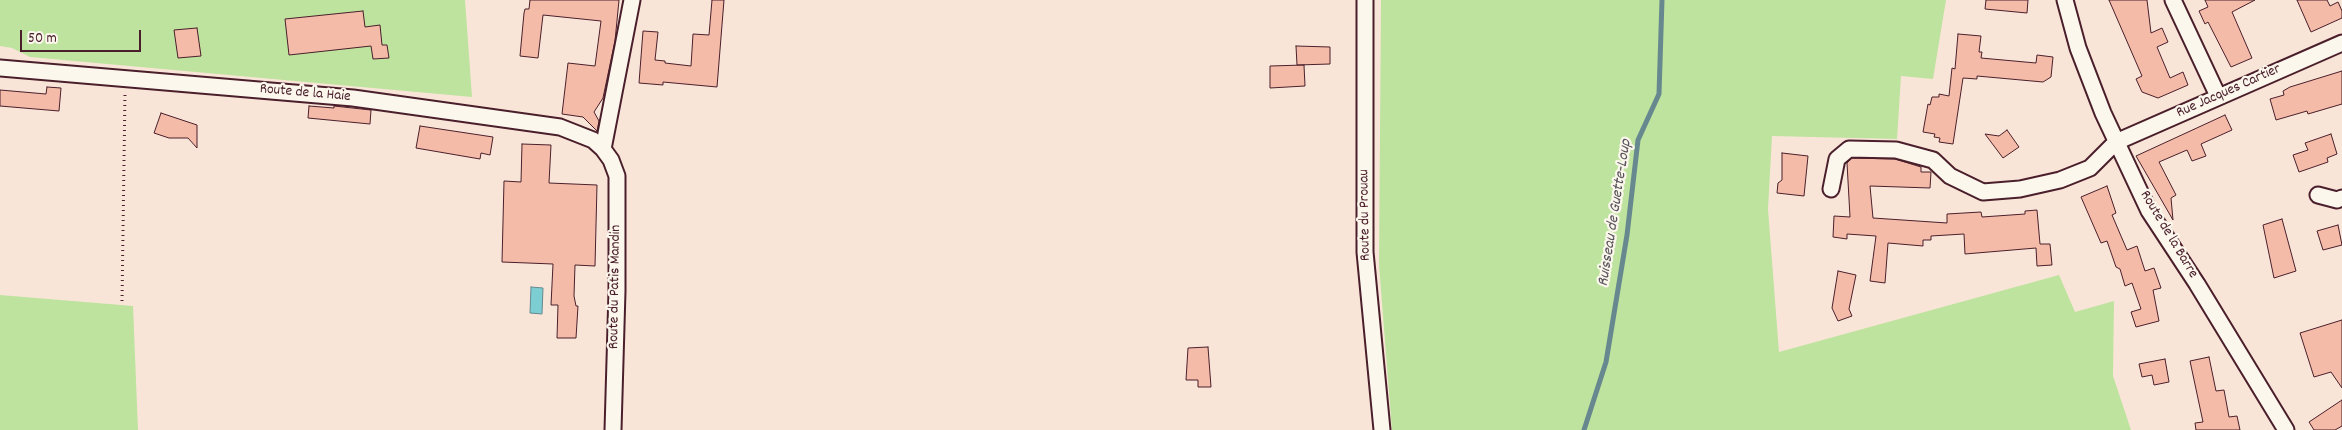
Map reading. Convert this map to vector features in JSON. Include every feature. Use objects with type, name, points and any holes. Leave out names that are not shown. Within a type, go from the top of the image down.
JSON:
[{"type":"street","points":[[603,148],[632,0]]},
{"type":"street","name":"Route du Prouau","points":[[1365,0],[1365,252],[1382,430]]},
{"type":"street","name":"Route de la Barre","points":[[2065,0],[2078,48],[2116,142],[2149,211],[2197,284],[2286,430]]},
{"type":"street","points":[[2173,0],[2218,96]]},
{"type":"street","name":"Rue Jacques Cartier","points":[[2116,142],[2342,43]]},
{"type":"street","name":"Route de la Haie","points":[[0,68],[353,98],[560,127],[593,140],[603,148]]},
{"type":"street","points":[[1831,189],[1837,159],[1849,149],[1896,150],[1932,160],[1950,176],[1983,192],[2020,189],[2060,180],[2090,168],[2116,142]]},
{"type":"street","name":"Route du Patis Mandin","points":[[603,148],[611,160],[617,176],[617,291],[613,430]]},
{"type":"street","points":[[2318,195],[2337,200],[2342,198]]},
{"type":"path","points":[[122,301],[124,95],[130,78]]},
{"type":"green space","points":[[0,0],[465,0],[472,97],[30,57],[12,48],[0,46]]},
{"type":"green space","points":[[1381,0],[1946,0],[1933,79],[1901,76],[1897,139],[1772,136],[1768,209],[1779,352],[2059,275],[2075,312],[2114,301],[2113,376],[2131,430],[1392,430],[1379,265]]},
{"type":"green space","points":[[0,295],[133,306],[138,430],[0,430]]},
{"type":"water","points":[[531,287],[543,288],[542,314],[530,313]]},
{"type":"building","points":[[530,0],[619,0],[615,41],[603,98],[594,112],[599,121],[597,131],[583,117],[562,114],[568,63],[595,66],[601,21],[543,15],[538,58],[520,56],[524,13],[525,9],[529,9]]},
{"type":"building","points":[[712,0],[724,0],[717,87],[663,82],[663,85],[639,83],[643,31],[658,32],[655,60],[691,66],[693,34],[709,35]]},
{"type":"building","points":[[1986,0],[2028,0],[2027,13],[1985,9]]},
{"type":"building","points":[[2109,0],[2147,0],[2151,33],[2162,28],[2168,42],[2157,47],[2170,78],[2183,72],[2188,85],[2158,98],[2142,92],[2136,79],[2142,76]]},
{"type":"building","points":[[2205,0],[2255,0],[2232,12],[2252,58],[2231,67],[2208,22],[2205,24],[2199,11],[2208,7]]},
{"type":"building","points":[[2297,0],[2327,0],[2330,6],[2338,2],[2342,11],[2342,18],[2311,32]]},
{"type":"building","points":[[363,11],[365,27],[380,25],[382,45],[387,45],[389,58],[373,59],[371,46],[289,55],[285,19]]},
{"type":"building","points":[[197,28],[201,56],[178,58],[174,30]]},
{"type":"building","points":[[1958,34],[1981,36],[1979,52],[1982,52],[1981,58],[2036,63],[2037,55],[2053,57],[2051,77],[2043,82],[1977,76],[1977,79],[1963,78],[1953,144],[1939,142],[1940,138],[1934,137],[1935,134],[1923,132],[1928,104],[1930,105],[1932,97],[1939,97],[1939,94],[1949,96],[1952,68],[1955,69]]},
{"type":"building","points":[[1296,46],[1330,47],[1330,64],[1297,65]]},
{"type":"building","points":[[1304,65],[1305,86],[1270,88],[1270,66]]},
{"type":"building","points":[[2342,71],[2342,104],[2308,114],[2307,111],[2276,120],[2270,99],[2284,95],[2283,91],[2290,87]]},
{"type":"building","points":[[47,87],[61,88],[59,111],[0,106],[0,90],[46,94]]},
{"type":"building","points":[[309,106],[334,108],[334,106],[371,110],[370,124],[308,118]]},
{"type":"building","points":[[161,113],[197,125],[197,148],[188,138],[169,138],[154,133]]},
{"type":"building","points":[[2225,115],[2232,130],[2201,144],[2206,156],[2192,161],[2187,150],[2159,162],[2176,195],[2171,198],[2173,220],[2136,156]]},
{"type":"building","points":[[420,126],[493,137],[490,155],[481,153],[480,159],[416,148]]},
{"type":"building","points":[[2007,130],[2019,147],[2003,158],[1985,134],[1999,136]]},
{"type":"building","points":[[2331,134],[2337,154],[2327,158],[2328,162],[2299,172],[2293,155],[2308,150],[2305,143]]},
{"type":"building","points":[[522,144],[551,145],[549,183],[597,185],[595,266],[575,265],[574,296],[576,306],[578,306],[576,338],[557,338],[558,305],[551,305],[553,264],[502,262],[504,181],[521,182]]},
{"type":"building","points":[[1782,153],[1808,156],[1804,196],[1777,193],[1778,183],[1782,180]]},
{"type":"building","points":[[1852,158],[1895,159],[1921,167],[1921,172],[1931,172],[1930,188],[1870,186],[1873,218],[1947,223],[1947,214],[1981,212],[1982,217],[2025,214],[2025,211],[2037,210],[2040,244],[2050,244],[2052,265],[2037,266],[2036,248],[1965,254],[1964,234],[1931,236],[1931,240],[1923,240],[1923,246],[1888,243],[1885,283],[1870,281],[1876,236],[1847,234],[1847,239],[1833,237],[1834,216],[1850,217],[1847,163]]},
{"type":"building","points":[[2107,186],[2116,213],[2112,215],[2127,250],[2137,246],[2145,271],[2154,268],[2161,288],[2153,290],[2159,321],[2136,327],[2131,312],[2141,309],[2132,283],[2125,286],[2120,269],[2116,267],[2107,241],[2101,243],[2081,197]]},
{"type":"building","points":[[2282,219],[2296,271],[2274,278],[2263,225]]},
{"type":"building","points":[[2338,225],[2342,245],[2323,250],[2317,231]]},
{"type":"building","points":[[1838,271],[1856,275],[1849,309],[1852,316],[1838,321],[1832,308]]},
{"type":"building","points":[[2342,320],[2342,388],[2331,372],[2314,377],[2300,333]]},
{"type":"building","points":[[1208,347],[1211,387],[1198,387],[1198,380],[1186,380],[1188,348]]},
{"type":"building","points":[[2209,357],[2216,391],[2224,390],[2229,417],[2237,416],[2240,430],[2196,430],[2195,423],[2203,422],[2190,361]]},
{"type":"building","points":[[2165,359],[2169,382],[2154,385],[2152,375],[2142,377],[2139,364]]},
{"type":"building","points":[[2342,400],[2342,426],[2335,430],[2314,430],[2309,422]]},
{"type":"waterway","name":"Ruisseau de Guette-Loup","points":[[1584,430],[1606,362],[1627,235],[1638,140],[1659,94],[1662,0]]}]
